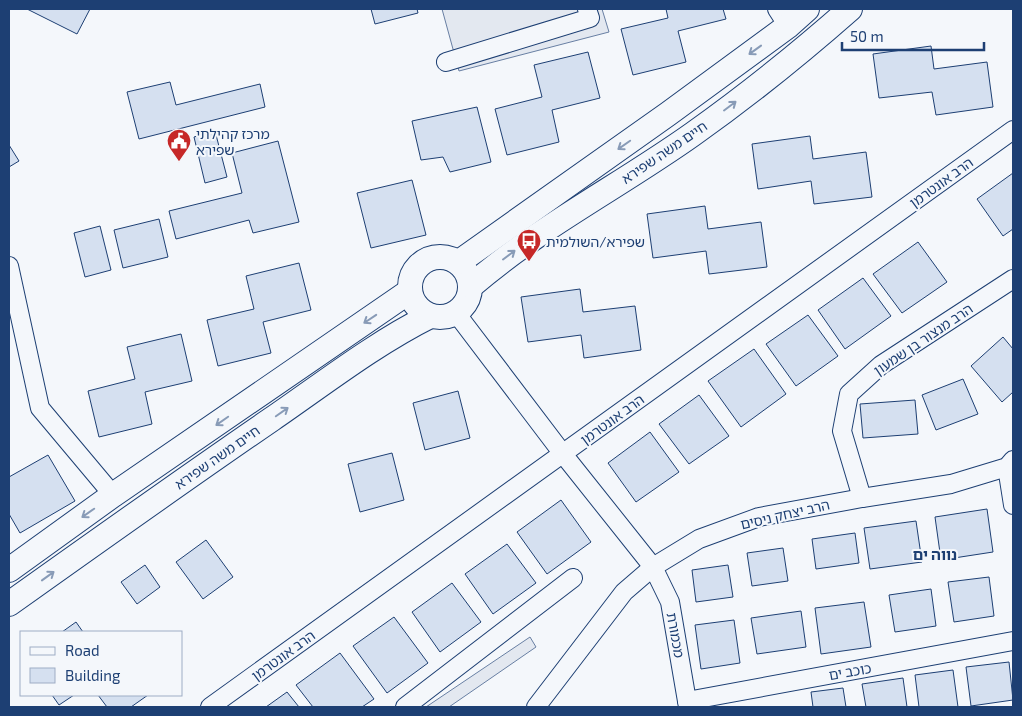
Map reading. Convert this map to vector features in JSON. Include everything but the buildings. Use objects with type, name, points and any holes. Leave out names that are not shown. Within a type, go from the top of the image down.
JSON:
[{"type":"street","points":[[446,62],[590,18],[587,9]]},
{"type":"street","name":"חיים משה שפירא","points":[[459,262],[668,114],[782,17],[807,9]]},
{"type":"street","name":"חיים משה שפירא","points":[[471,286],[534,237],[692,134],[806,48],[850,9]]},
{"type":"street","name":"הרב אונטרמן","points":[[210,707],[1013,130]]},
{"type":"street","points":[[440,256],[459,262],[470,277],[471,286],[467,302],[456,314],[438,318],[430,316],[416,306],[410,291],[410,280],[414,271],[421,263],[430,258],[440,256]]},
{"type":"street","points":[[9,266],[40,408],[113,496]]},
{"type":"street","name":"הרב מנצור בן שמעון","points":[[862,498],[842,431],[849,394],[881,365],[1013,279]]},
{"type":"street","name":"חיים משה שפירא","points":[[9,570],[410,291]]},
{"type":"street","name":"מכמורת","points":[[456,314],[563,454],[653,567],[670,602],[688,704]]},
{"type":"street","name":"חיים משה שפירא","points":[[9,604],[130,517],[360,358],[406,328],[430,316]]},
{"type":"street","points":[[1010,464],[1013,505]]},
{"type":"street","name":"הרב יצחק ניסים","points":[[536,707],[624,592],[653,567],[699,539],[759,517],[951,484],[1010,464]]},
{"type":"street","points":[[405,707],[573,578]]},
{"type":"street","name":"כוכב ים","points":[[688,704],[1013,641]]},
{"type":"shaded area","points":[[442,9],[602,9],[609,32],[459,71]]},
{"type":"shaded area","points":[[530,637],[536,647],[449,707],[426,707]]},
{"type":"place","name":"מרכז קהילתי שפירא","points":[[179,162]]},
{"type":"place","name":"שפירא/השולמית","points":[[529,262]]},
{"type":"district","name":"נווה ים","points":[[935,554]]}]
